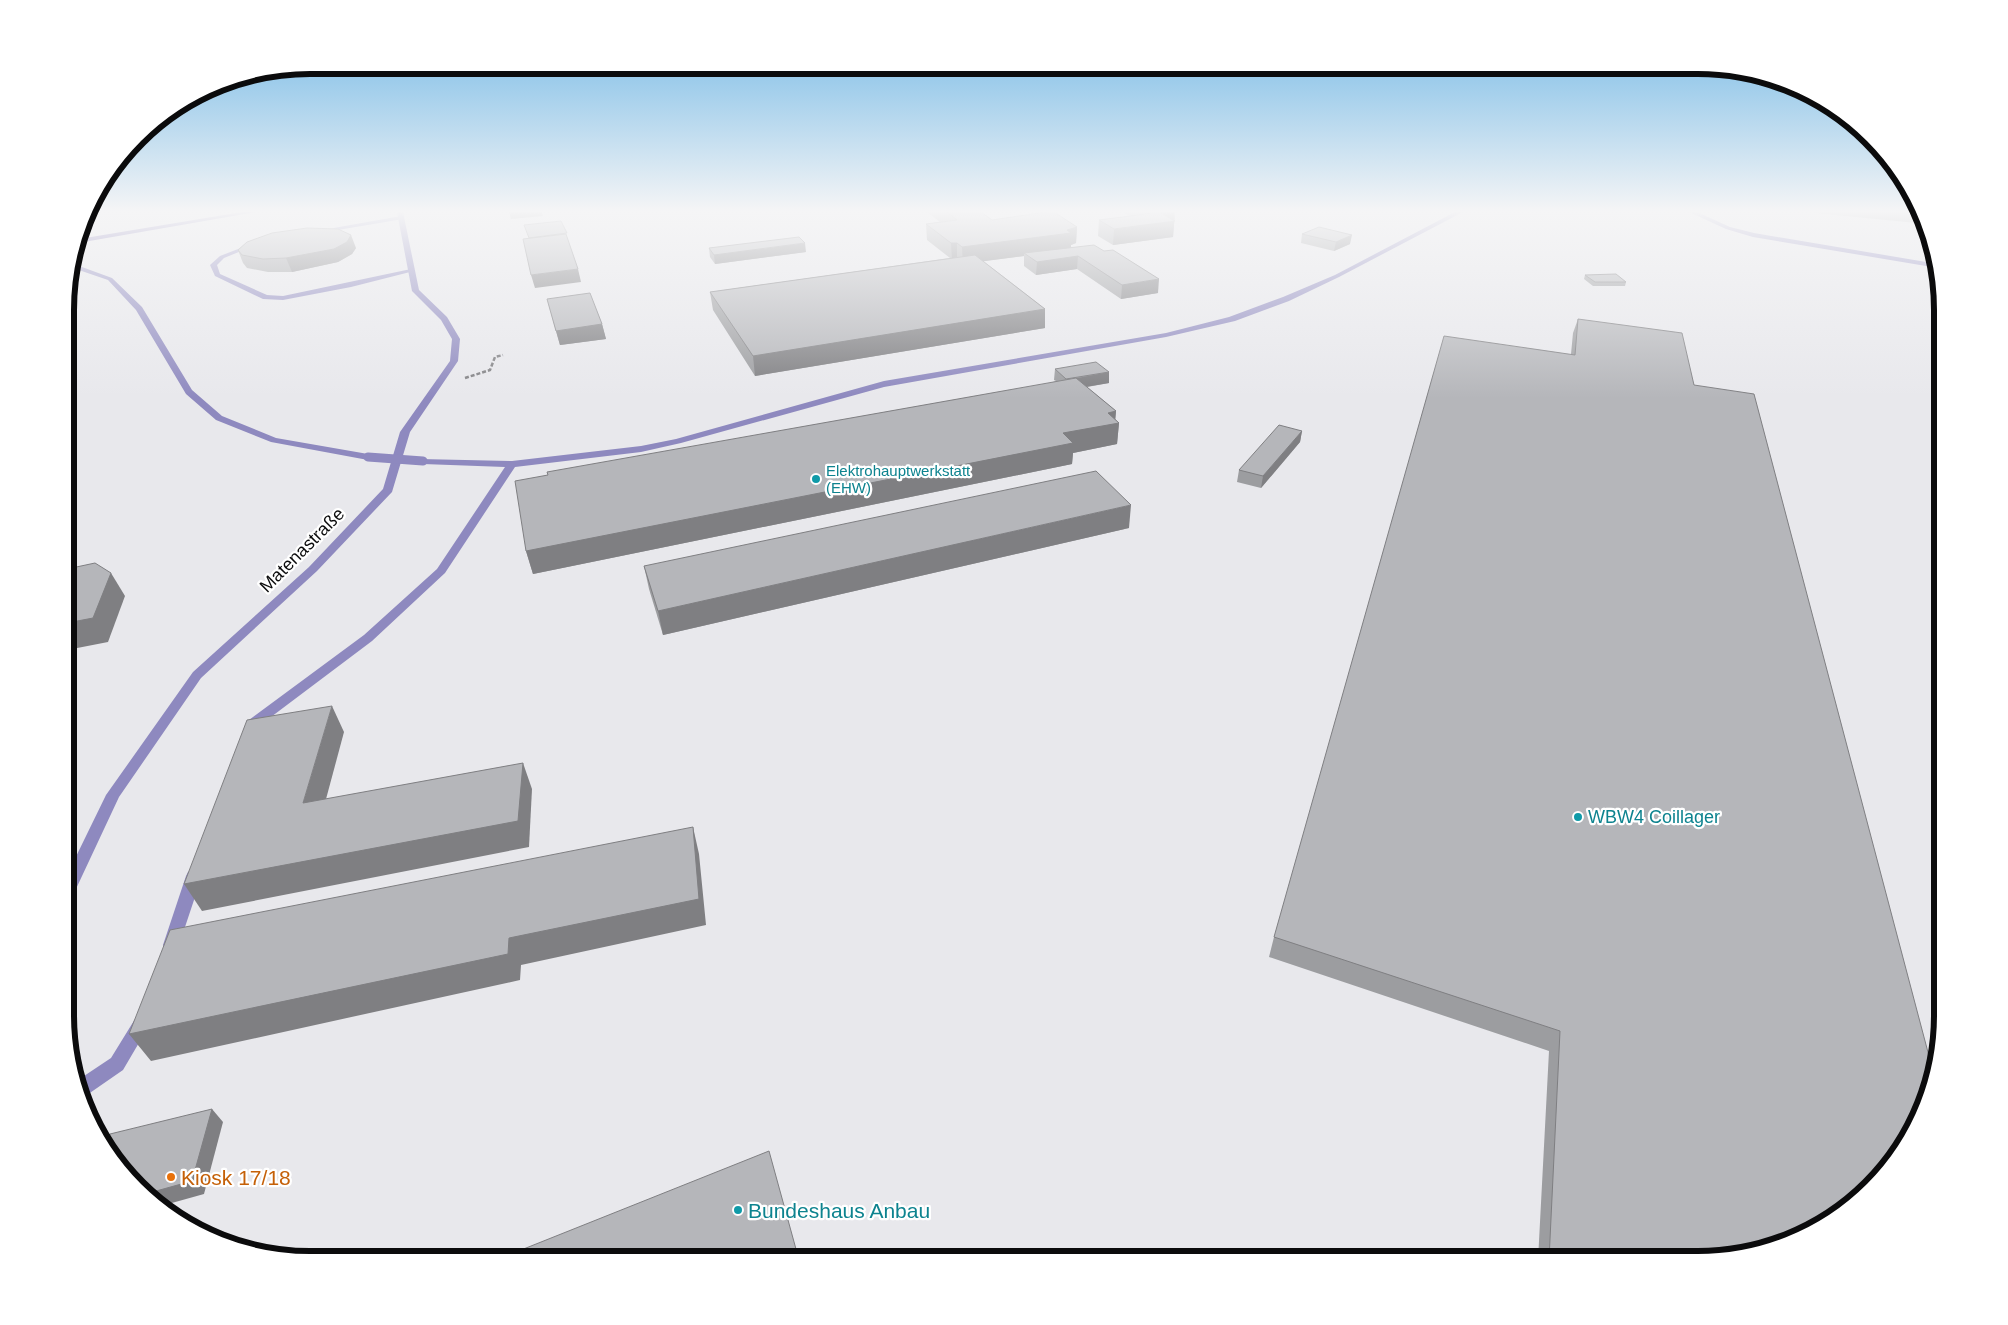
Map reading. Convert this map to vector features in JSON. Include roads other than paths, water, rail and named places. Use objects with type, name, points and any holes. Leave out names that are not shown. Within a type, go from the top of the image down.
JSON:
[{"type":"street","points":[[96,274],[110,278],[138,309],[189,392],[219,418],[274,440],[368,457],[512,464],[641,449],[678,441],[884,384],[1166,335],[1232,319],[1286,299],[1341,274]]},
{"type":"street","points":[[217,274],[266,297],[283,298],[351,286],[367,280],[398,274]]},
{"type":"street","name":"Matenastraße","points":[[74,876],[113,795],[197,675],[313,569],[388,490],[405,432],[454,361],[456,339],[444,319],[416,291],[413,274]]},
{"type":"street","points":[[244,739],[254,722],[368,638],[441,571],[512,464]]},
{"type":"street","points":[[168,954],[200,860]]},
{"type":"street","points":[[85,1086],[117,1064],[149,1011]]},
{"type":"place","name":"Elektrohauptwerkstatt (EHW)","points":[[816,479]]},
{"type":"place","name":"WBW4 Coillager","points":[[1578,817]]},
{"type":"place","name":"Kiosk 17/18","points":[[171,1177]]},
{"type":"place","name":"Bundeshaus Anbau","points":[[738,1210]]}]
